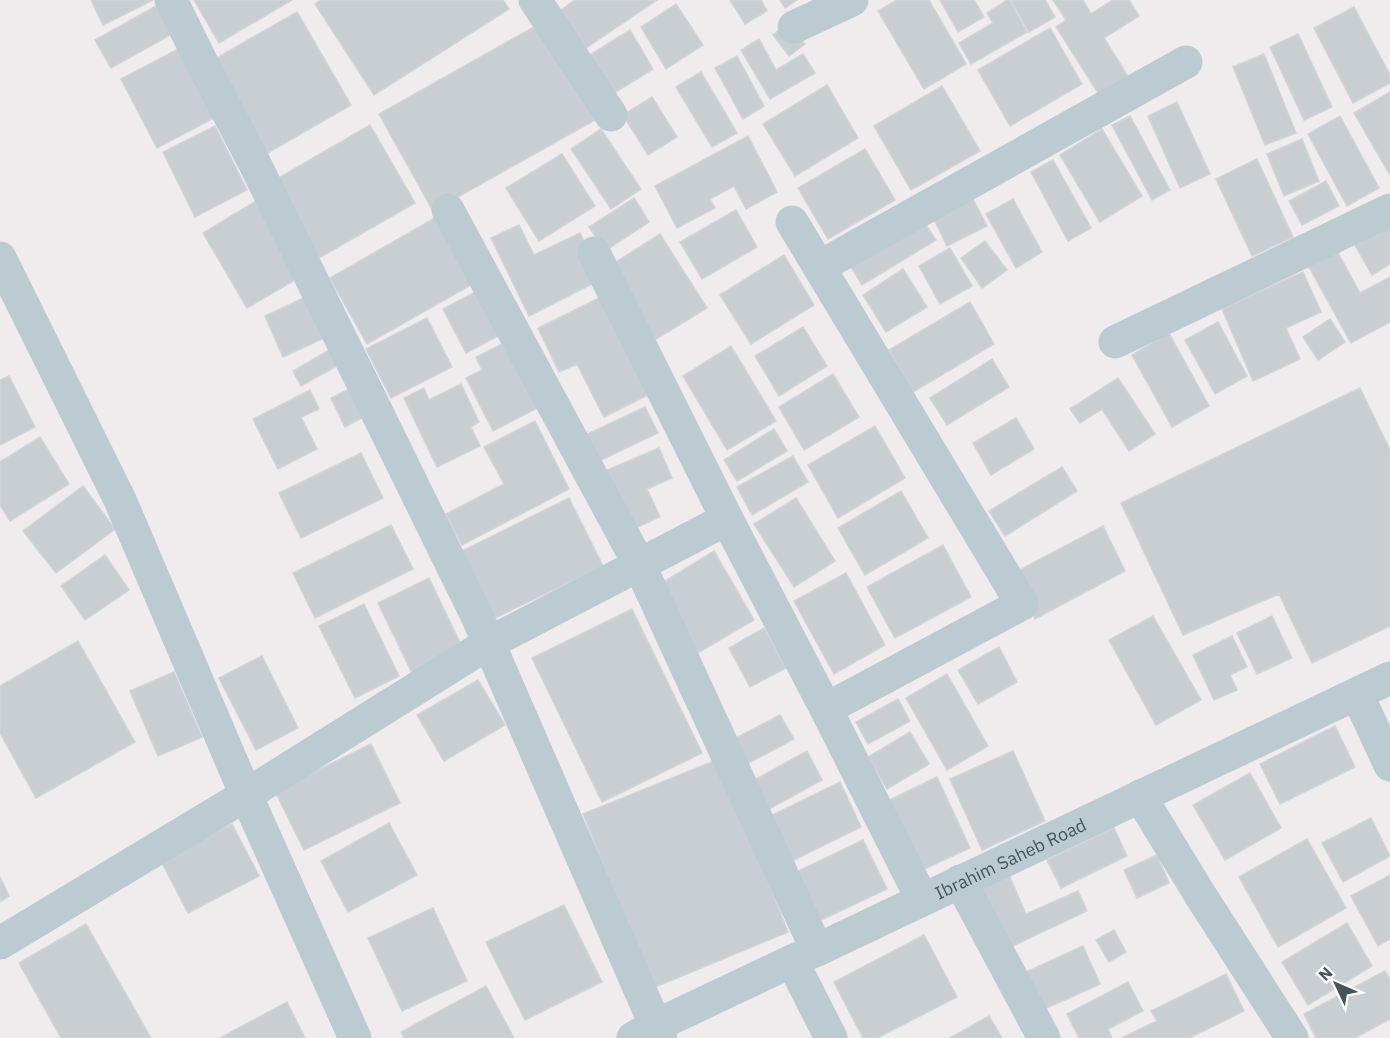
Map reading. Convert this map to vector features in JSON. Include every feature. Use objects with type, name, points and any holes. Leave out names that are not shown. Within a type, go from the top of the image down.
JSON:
[{"type":"street","points":[[171,0],[202,65],[254,162],[477,614],[650,1034]]},
{"type":"street","points":[[535,0],[611,115]]},
{"type":"street","points":[[795,27],[852,0]]},
{"type":"street","points":[[819,267],[1186,62]]},
{"type":"street","points":[[448,210],[639,564],[804,956],[831,1038]]},
{"type":"street","points":[[1115,342],[1390,210]]},
{"type":"street","points":[[792,222],[1022,604],[826,709]]},
{"type":"street","points":[[594,253],[727,519],[922,899]]},
{"type":"street","points":[[0,258],[120,500],[246,795],[355,1038]]},
{"type":"street","points":[[0,943],[246,795],[489,643],[727,519]]},
{"type":"street","name":"Ibrahim Saheb Road","points":[[650,1034],[922,899],[1390,678]]},
{"type":"street","points":[[1357,694],[1390,765]]},
{"type":"street","points":[[1140,796],[1292,1038]]},
{"type":"street","points":[[960,881],[1044,1038]]},
{"type":"building","points":[[91,0],[153,0],[103,25]]},
{"type":"building","points":[[194,0],[292,0],[219,43]]},
{"type":"building","points":[[321,0],[503,0],[509,9],[374,95],[315,4]]},
{"type":"building","points":[[575,0],[657,0],[586,48],[560,11]]},
{"type":"building","points":[[730,0],[761,0],[767,11],[745,24]]},
{"type":"building","points":[[780,0],[797,0],[785,8]]},
{"type":"building","points":[[897,0],[929,0],[966,64],[924,89],[878,11]]},
{"type":"building","points":[[940,0],[974,0],[984,17],[958,32]]},
{"type":"building","points":[[1007,0],[1027,32],[971,64],[959,43],[993,23],[987,13]]},
{"type":"building","points":[[1011,0],[1045,0],[1055,17],[1029,32]]},
{"type":"building","points":[[1053,0],[1083,0],[1091,14],[1113,0],[1129,0],[1139,16],[1104,38],[1129,78],[1100,96],[1056,27],[1066,20]]},
{"type":"building","points":[[676,4],[703,45],[666,69],[641,27]]},
{"type":"building","points":[[156,6],[172,34],[111,68],[95,40]]},
{"type":"building","points":[[1354,7],[1390,75],[1390,83],[1353,103],[1314,28]]},
{"type":"building","points":[[297,12],[351,105],[259,158],[206,64]]},
{"type":"building","points":[[541,23],[595,120],[433,211],[379,114]]},
{"type":"building","points":[[788,23],[805,44],[789,56],[773,35]]},
{"type":"building","points":[[1050,28],[1082,84],[1010,126],[978,70]]},
{"type":"building","points":[[630,30],[653,69],[608,97],[585,58]]},
{"type":"building","points":[[1298,34],[1332,107],[1304,120],[1270,47]]},
{"type":"building","points":[[759,39],[776,70],[803,54],[815,73],[770,99],[741,50]]},
{"type":"building","points":[[180,48],[216,117],[157,148],[121,79]]},
{"type":"building","points":[[1264,54],[1296,133],[1265,145],[1233,67]]},
{"type":"building","points":[[737,56],[764,106],[743,119],[715,68]]},
{"type":"building","points":[[701,72],[737,133],[712,147],[676,87]]},
{"type":"building","points":[[827,85],[858,138],[795,176],[763,124]]},
{"type":"building","points":[[942,86],[980,151],[911,190],[874,126]]},
{"type":"building","points":[[1390,92],[1390,175],[1354,113]]},
{"type":"building","points":[[652,97],[677,137],[648,155],[623,115]]},
{"type":"building","points":[[1177,102],[1210,174],[1180,188],[1148,116]]},
{"type":"building","points":[[1130,116],[1170,190],[1152,200],[1112,125]]},
{"type":"building","points":[[1340,116],[1379,188],[1347,206],[1308,134]]},
{"type":"building","points":[[370,125],[415,203],[319,258],[275,180]]},
{"type":"building","points":[[215,126],[247,190],[195,217],[163,152]]},
{"type":"building","points":[[601,129],[641,189],[611,209],[571,149]]},
{"type":"building","points":[[1102,129],[1142,196],[1100,222],[1060,155]]},
{"type":"building","points":[[748,136],[777,192],[746,209],[734,186],[710,199],[715,208],[677,228],[655,186]]},
{"type":"building","points":[[1302,139],[1319,181],[1284,196],[1267,154]]},
{"type":"building","points":[[865,149],[895,200],[828,239],[798,188]]},
{"type":"building","points":[[562,154],[595,206],[539,241],[506,188]]},
{"type":"building","points":[[1257,159],[1293,237],[1252,256],[1216,179]]},
{"type":"building","points":[[1053,160],[1091,228],[1068,241],[1031,172]]},
{"type":"building","points":[[1326,181],[1339,206],[1302,225],[1289,201]]},
{"type":"building","points":[[972,197],[987,226],[947,246],[933,217]]},
{"type":"building","points":[[634,198],[649,222],[605,251],[589,227]]},
{"type":"building","points":[[1013,199],[1042,252],[1016,268],[986,214]]},
{"type":"building","points":[[258,200],[302,276],[247,308],[203,233]]},
{"type":"building","points":[[736,210],[757,247],[702,279],[680,242]]},
{"type":"building","points":[[440,215],[478,281],[367,344],[330,278]]},
{"type":"building","points":[[921,217],[936,240],[862,285],[848,262]]},
{"type":"building","points":[[1390,221],[1390,264],[1372,275],[1352,240]]},
{"type":"building","points":[[519,225],[534,255],[580,233],[602,279],[529,316],[491,238]]},
{"type":"building","points":[[660,234],[707,308],[653,341],[608,267]]},
{"type":"building","points":[[985,241],[1007,270],[982,288],[961,258]]},
{"type":"building","points":[[950,248],[972,286],[940,304],[919,266]]},
{"type":"building","points":[[1337,251],[1360,293],[1390,277],[1390,322],[1351,343],[1309,267]]},
{"type":"building","points":[[784,255],[814,305],[751,344],[720,295]]},
{"type":"building","points":[[903,269],[927,307],[886,332],[863,295]]},
{"type":"building","points":[[1303,272],[1321,312],[1286,328],[1300,359],[1253,381],[1222,309]]},
{"type":"building","points":[[479,290],[502,334],[466,353],[443,309]]},
{"type":"building","points":[[312,294],[331,335],[283,357],[265,316]]},
{"type":"building","points":[[603,296],[650,394],[604,417],[577,364],[559,372],[538,328]]},
{"type":"building","points":[[970,302],[994,344],[913,392],[889,350]]},
{"type":"building","points":[[427,318],[452,367],[391,398],[366,349]]},
{"type":"building","points":[[1330,319],[1345,342],[1318,360],[1303,337]]},
{"type":"building","points":[[1218,322],[1247,376],[1215,394],[1185,340]]},
{"type":"building","points":[[803,327],[827,366],[779,396],[755,356]]},
{"type":"building","points":[[1169,333],[1209,406],[1172,427],[1132,355]]},
{"type":"building","points":[[506,342],[541,406],[493,431],[466,378],[482,370],[476,357]]},
{"type":"building","points":[[338,345],[346,361],[301,386],[293,371]]},
{"type":"building","points":[[731,346],[776,421],[727,450],[683,376]]},
{"type":"building","points":[[992,359],[1009,387],[947,425],[930,398]]},
{"type":"building","points":[[833,374],[859,417],[804,450],[779,407]]},
{"type":"building","points":[[9,376],[35,427],[0,445],[0,380]]},
{"type":"building","points":[[1118,378],[1155,434],[1129,451],[1102,409],[1080,423],[1070,409]]},
{"type":"building","points":[[461,384],[479,422],[471,427],[480,446],[437,467],[404,398],[424,388],[429,400]]},
{"type":"building","points":[[355,386],[369,414],[345,427],[331,398]]},
{"type":"building","points":[[1360,388],[1390,450],[1390,626],[1312,663],[1279,594],[1183,635],[1121,503]]},
{"type":"building","points":[[310,390],[319,409],[301,417],[317,449],[278,469],[253,419]]},
{"type":"building","points":[[645,407],[658,433],[597,462],[585,435]]},
{"type":"building","points":[[1016,418],[1034,449],[991,475],[973,443]]},
{"type":"building","points":[[535,421],[569,489],[462,545],[446,514],[504,484],[484,447]]},
{"type":"building","points":[[875,426],[905,478],[838,518],[808,465]]},
{"type":"building","points":[[774,429],[787,451],[737,481],[724,460]]},
{"type":"building","points":[[40,437],[69,484],[10,521],[0,505],[0,462]]},
{"type":"building","points":[[659,448],[672,478],[647,489],[660,517],[629,531],[603,472]]},
{"type":"building","points":[[361,453],[383,498],[301,538],[279,493]]},
{"type":"building","points":[[793,456],[808,482],[752,515],[737,487]]},
{"type":"building","points":[[1062,467],[1077,491],[1005,536],[989,511]]},
{"type":"building","points":[[83,486],[115,529],[56,573],[23,531]]},
{"type":"building","points":[[901,491],[928,538],[865,575],[838,528]]},
{"type":"building","points":[[569,498],[603,566],[493,619],[460,552]]},
{"type":"building","points":[[796,498],[835,561],[794,587],[754,524]]},
{"type":"building","points":[[391,525],[413,569],[315,618],[293,573]]},
{"type":"building","points":[[1103,526],[1125,571],[1035,619],[1012,574]]},
{"type":"building","points":[[943,545],[971,597],[895,638],[867,587]]},
{"type":"building","points":[[714,551],[754,620],[696,654],[657,586]]},
{"type":"building","points":[[105,555],[129,590],[85,620],[61,586]]},
{"type":"building","points":[[846,573],[885,645],[834,674],[794,601]]},
{"type":"building","points":[[429,578],[462,647],[412,673],[378,603]]},
{"type":"building","points":[[364,604],[399,676],[355,698],[319,626]]},
{"type":"building","points":[[632,609],[702,753],[602,802],[532,658]]},
{"type":"building","points":[[1153,616],[1201,700],[1156,725],[1109,640]]},
{"type":"building","points":[[1272,616],[1292,658],[1257,674],[1237,633]]},
{"type":"building","points":[[764,628],[786,668],[750,687],[729,648]]},
{"type":"building","points":[[1232,636],[1247,667],[1230,675],[1237,690],[1214,700],[1193,655]]},
{"type":"building","points":[[78,641],[135,742],[36,798],[0,733],[0,686]]},
{"type":"building","points":[[999,647],[1017,682],[978,704],[958,670]]},
{"type":"building","points":[[262,656],[298,728],[256,750],[219,678]]},
{"type":"building","points":[[174,672],[202,737],[158,756],[130,691]]},
{"type":"building","points":[[947,674],[988,746],[947,770],[906,698]]},
{"type":"building","points":[[478,680],[505,725],[444,761],[417,715]]},
{"type":"building","points":[[898,699],[910,721],[868,744],[856,722]]},
{"type":"building","points":[[780,715],[794,739],[739,768],[726,743]]},
{"type":"building","points":[[1335,726],[1355,767],[1280,804],[1260,764]]},
{"type":"building","points":[[910,732],[929,764],[887,789],[868,757]]},
{"type":"building","points":[[371,744],[400,803],[304,850],[275,791]]},
{"type":"building","points":[[807,751],[822,780],[762,813],[747,784]]},
{"type":"building","points":[[1013,751],[1045,821],[982,850],[950,779]]},
{"type":"building","points":[[719,759],[788,932],[653,988],[583,814]]},
{"type":"building","points":[[1250,773],[1281,828],[1225,860],[1193,805]]},
{"type":"building","points":[[937,777],[970,848],[918,872],[885,802]]},
{"type":"building","points":[[840,782],[861,827],[786,864],[764,819]]},
{"type":"building","points":[[1371,818],[1390,856],[1343,882],[1322,843]]},
{"type":"building","points":[[389,823],[417,875],[348,912],[321,861]]},
{"type":"building","points":[[232,824],[259,876],[188,913],[161,861]]},
{"type":"building","points":[[1114,828],[1127,856],[1061,888],[1047,860]]},
{"type":"building","points":[[1307,839],[1346,908],[1278,947],[1239,877]]},
{"type":"building","points":[[863,840],[887,889],[817,922],[794,873]]},
{"type":"building","points":[[1157,855],[1169,883],[1137,898],[1124,870]]},
{"type":"building","points":[[1009,875],[1026,914],[1078,891],[1087,911],[1006,949],[979,890]]},
{"type":"building","points":[[1390,875],[1390,939],[1378,946],[1351,896]]},
{"type":"building","points":[[0,877],[9,896],[0,902]]},
{"type":"building","points":[[564,905],[602,982],[525,1020],[486,942]]},
{"type":"building","points":[[433,908],[467,981],[402,1011],[368,938]]},
{"type":"building","points":[[1347,923],[1372,966],[1308,1005],[1282,962]]},
{"type":"building","points":[[86,924],[151,1038],[61,1038],[19,963]]},
{"type":"building","points":[[1114,930],[1126,952],[1109,962],[1096,940]]},
{"type":"building","points":[[924,935],[957,997],[877,1038],[863,1038],[834,982]]},
{"type":"building","points":[[1083,946],[1100,984],[1040,1011],[1024,973]]},
{"type":"building","points":[[1385,971],[1390,979],[1390,1019],[1355,1038],[1316,1038],[1304,1014]]},
{"type":"building","points":[[1226,974],[1244,1011],[1189,1038],[1123,1037],[1157,1021],[1151,1011]]},
{"type":"building","points":[[1128,982],[1143,1011],[1108,1029],[1112,1038],[1079,1038],[1067,1014]]},
{"type":"building","points":[[486,986],[514,1038],[404,1038],[401,1032]]},
{"type":"building","points":[[287,1002],[305,1038],[220,1038]]},
{"type":"building","points":[[989,1016],[1002,1038],[950,1038]]}]
